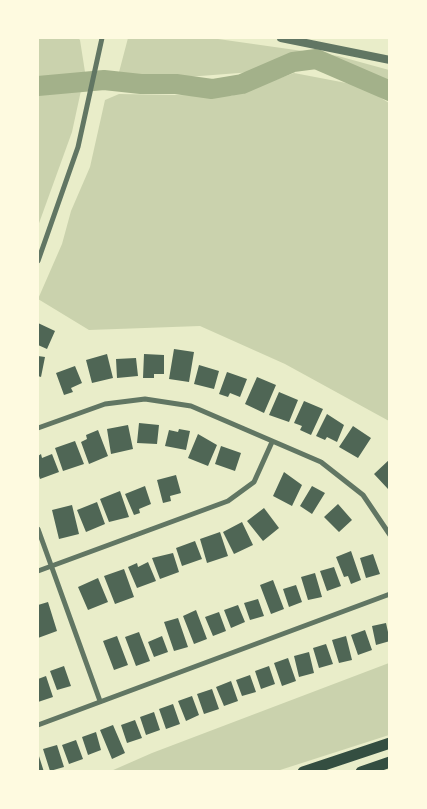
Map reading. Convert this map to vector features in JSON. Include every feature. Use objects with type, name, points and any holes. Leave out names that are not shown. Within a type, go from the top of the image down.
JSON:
[{"type":"highway","points":[[303,772],[390,743]]},
{"type":"highway","points":[[360,772],[390,762]]},
{"type":"street","points":[[38,261],[78,147],[102,38]]},
{"type":"street","points":[[281,38],[390,60]]},
{"type":"street","points":[[38,428],[105,404],[145,399],[191,406],[320,462],[363,495],[390,535]]},
{"type":"street","points":[[38,570],[228,501],[254,482],[272,442]]},
{"type":"street","points":[[38,529],[100,701]]},
{"type":"street","points":[[38,725],[390,594]]},
{"type":"green space","points":[[38,38],[78,38],[80,40],[85,72],[72,132],[38,226]]},
{"type":"green space","points":[[128,38],[211,38],[338,56],[389,70],[389,83],[340,61],[305,55],[252,72],[174,78],[118,76]]},
{"type":"green space","points":[[294,73],[362,86],[389,103],[389,421],[285,364],[200,326],[89,330],[38,299],[62,244],[71,211],[90,167],[105,100],[119,94],[231,96]]},
{"type":"green space","points":[[389,663],[389,735],[277,771],[111,771],[152,753]]},
{"type":"building","points":[[38,323],[55,331],[47,349],[38,345]]},
{"type":"building","points":[[174,349],[194,352],[189,382],[169,379]]},
{"type":"building","points":[[107,354],[113,378],[92,383],[86,360]]},
{"type":"building","points":[[144,354],[164,355],[164,374],[154,374],[154,378],[143,378]]},
{"type":"building","points":[[38,356],[45,357],[41,377],[38,376]]},
{"type":"building","points":[[136,358],[138,376],[117,378],[116,359]]},
{"type":"building","points":[[199,365],[219,371],[214,389],[194,384]]},
{"type":"building","points":[[75,366],[82,383],[71,388],[73,392],[64,395],[56,373]]},
{"type":"building","points":[[227,372],[247,379],[240,397],[230,393],[228,397],[219,394]]},
{"type":"building","points":[[257,377],[276,385],[264,413],[245,404]]},
{"type":"building","points":[[279,392],[298,400],[289,422],[269,415]]},
{"type":"building","points":[[304,401],[323,409],[311,435],[300,430],[302,426],[294,423]]},
{"type":"building","points":[[327,414],[344,425],[337,442],[327,437],[325,440],[316,436]]},
{"type":"building","points":[[139,423],[159,425],[157,444],[137,443]]},
{"type":"building","points":[[128,425],[133,449],[111,454],[107,429]]},
{"type":"building","points":[[353,426],[371,438],[358,458],[339,447]]},
{"type":"building","points":[[179,429],[190,431],[186,450],[165,446],[169,430],[178,432]]},
{"type":"building","points":[[98,430],[108,456],[89,464],[81,442],[87,439],[86,435]]},
{"type":"building","points":[[198,434],[217,445],[208,466],[188,458]]},
{"type":"building","points":[[75,441],[84,464],[63,471],[55,448]]},
{"type":"building","points":[[221,446],[241,453],[235,471],[215,464]]},
{"type":"building","points":[[41,454],[42,458],[52,454],[59,472],[40,479],[38,456]]},
{"type":"building","points":[[390,459],[390,487],[388,489],[374,474]]},
{"type":"building","points":[[284,472],[302,485],[292,506],[273,496]]},
{"type":"building","points":[[176,475],[181,493],[170,496],[171,501],[163,503],[157,480]]},
{"type":"building","points":[[145,486],[151,504],[139,509],[140,513],[134,515],[125,494]]},
{"type":"building","points":[[312,486],[325,493],[312,514],[300,506]]},
{"type":"building","points":[[120,491],[129,517],[109,522],[100,499]]},
{"type":"building","points":[[97,502],[105,524],[86,532],[77,510]]},
{"type":"building","points":[[338,504],[352,520],[339,532],[324,517]]},
{"type":"building","points":[[72,505],[79,534],[59,539],[52,510]]},
{"type":"building","points":[[264,508],[279,528],[263,541],[247,521]]},
{"type":"building","points":[[242,522],[253,545],[234,554],[223,532]]},
{"type":"building","points":[[220,532],[228,556],[207,563],[200,539]]},
{"type":"building","points":[[195,541],[202,559],[182,566],[176,548]]},
{"type":"building","points":[[351,551],[361,580],[351,584],[348,576],[344,577],[336,557]]},
{"type":"building","points":[[173,553],[179,572],[160,579],[152,558]]},
{"type":"building","points":[[373,554],[380,574],[366,578],[360,558]]},
{"type":"building","points":[[148,562],[156,581],[137,588],[128,567],[137,563],[138,567]]},
{"type":"building","points":[[334,567],[341,586],[327,591],[320,571]]},
{"type":"building","points":[[124,569],[134,597],[115,604],[104,576]]},
{"type":"building","points":[[315,573],[322,597],[308,600],[301,577]]},
{"type":"building","points":[[98,578],[108,602],[88,610],[78,587]]},
{"type":"building","points":[[273,580],[284,609],[271,614],[260,585]]},
{"type":"building","points":[[296,585],[302,602],[289,607],[283,589]]},
{"type":"building","points":[[258,599],[264,616],[250,620],[244,603]]},
{"type":"building","points":[[48,602],[57,631],[38,638],[38,605]]},
{"type":"building","points":[[238,605],[245,622],[231,628],[224,610]]},
{"type":"building","points":[[196,610],[207,639],[194,644],[183,616]]},
{"type":"building","points":[[219,612],[226,631],[213,636],[205,617]]},
{"type":"building","points":[[178,618],[188,647],[174,651],[164,622]]},
{"type":"building","points":[[386,623],[390,641],[376,645],[372,626]]},
{"type":"building","points":[[365,630],[372,650],[358,655],[351,635]]},
{"type":"building","points":[[139,632],[150,661],[136,666],[125,637]]},
{"type":"building","points":[[117,636],[128,665],[114,670],[103,641]]},
{"type":"building","points":[[162,636],[168,652],[154,657],[148,642]]},
{"type":"building","points":[[346,636],[352,660],[339,663],[332,640]]},
{"type":"building","points":[[326,644],[333,664],[319,668],[313,648]]},
{"type":"building","points":[[309,652],[314,673],[299,677],[294,656]]},
{"type":"building","points":[[288,658],[296,681],[282,686],[274,663]]},
{"type":"building","points":[[64,666],[71,686],[57,690],[50,671]]},
{"type":"building","points":[[269,666],[275,684],[261,689],[255,671]]},
{"type":"building","points":[[250,675],[256,692],[242,696],[236,680]]},
{"type":"building","points":[[46,676],[53,697],[38,702],[38,679]]},
{"type":"building","points":[[231,681],[238,701],[224,706],[216,687]]},
{"type":"building","points":[[212,689],[219,709],[204,714],[197,694]]},
{"type":"building","points":[[192,696],[199,715],[186,721],[178,701]]},
{"type":"building","points":[[173,704],[180,724],[166,729],[159,709]]},
{"type":"building","points":[[154,712],[160,730],[146,735],[140,717]]},
{"type":"building","points":[[135,720],[142,738],[127,743],[121,725]]},
{"type":"building","points":[[113,725],[125,753],[112,759],[100,730]]},
{"type":"building","points":[[96,732],[101,750],[88,755],[82,737]]},
{"type":"building","points":[[76,740],[83,759],[69,764],[62,745]]},
{"type":"building","points":[[57,745],[64,767],[50,771],[43,749]]},
{"type":"building","points":[[38,753],[44,772],[38,772]]},
{"type":"waterway","points":[[38,86],[104,80],[141,84],[176,84],[212,89],[242,84],[293,62],[316,59],[390,91]]}]
